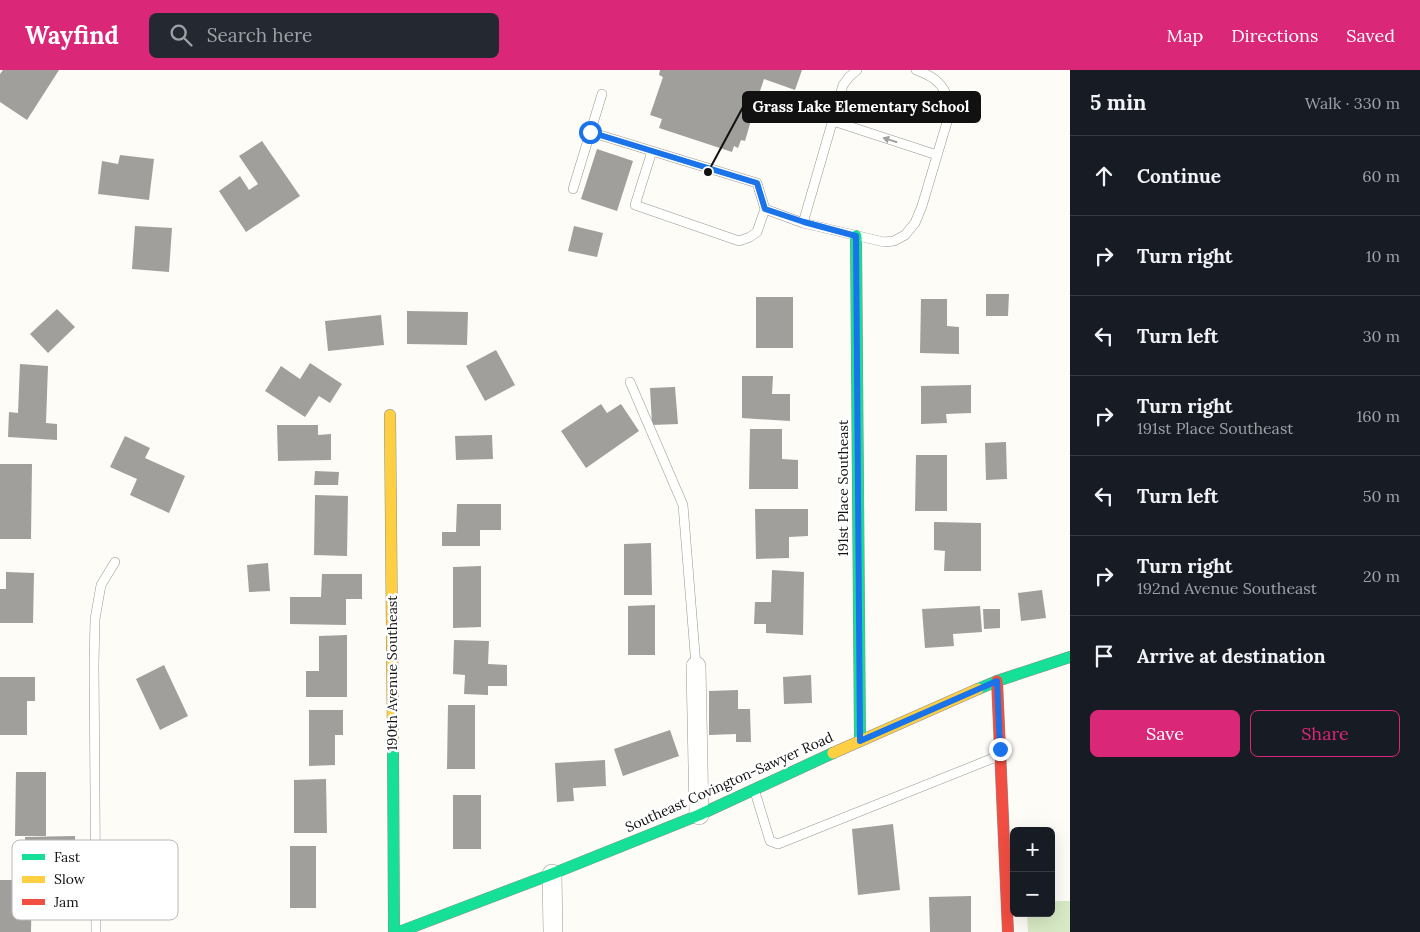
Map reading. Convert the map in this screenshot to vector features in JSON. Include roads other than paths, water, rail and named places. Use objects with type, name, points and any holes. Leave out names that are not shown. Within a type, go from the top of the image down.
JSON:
[{"type":"street","name":"191st Place Southeast","points":[[856,236],[860,741]]},
{"type":"street","name":"190th Avenue Southeast","points":[[390,415],[394,932]]},
{"type":"street","name":"Southeast Covington-Sawyer Road","points":[[399,932],[552,874],[699,815],[997,681],[1070,657]]},
{"type":"street","points":[[696,666],[699,815]]},
{"type":"street","points":[[997,681],[1008,932]]},
{"type":"street","points":[[552,874],[553,932]]},
{"type":"lane","points":[[804,222],[843,86],[857,70]]},
{"type":"lane","points":[[765,209],[804,222],[884,242],[894,241],[904,235],[914,223],[922,206],[950,112],[949,100],[943,87],[933,77],[916,70]]},
{"type":"lane","points":[[573,189],[602,94]]},
{"type":"lane","points":[[832,122],[937,155]]},
{"type":"lane","points":[[590,132],[757,183],[765,209],[757,232],[739,241],[635,205],[652,151]]},
{"type":"lane","points":[[630,382],[683,506],[696,666]]},
{"type":"lane","points":[[95,840],[95,618],[101,585],[115,562]]},
{"type":"lane","points":[[754,789],[770,841],[778,844],[1000,755]]},
{"type":"place","name":"Grass Lake Elementary School","points":[[708,172]]}]
